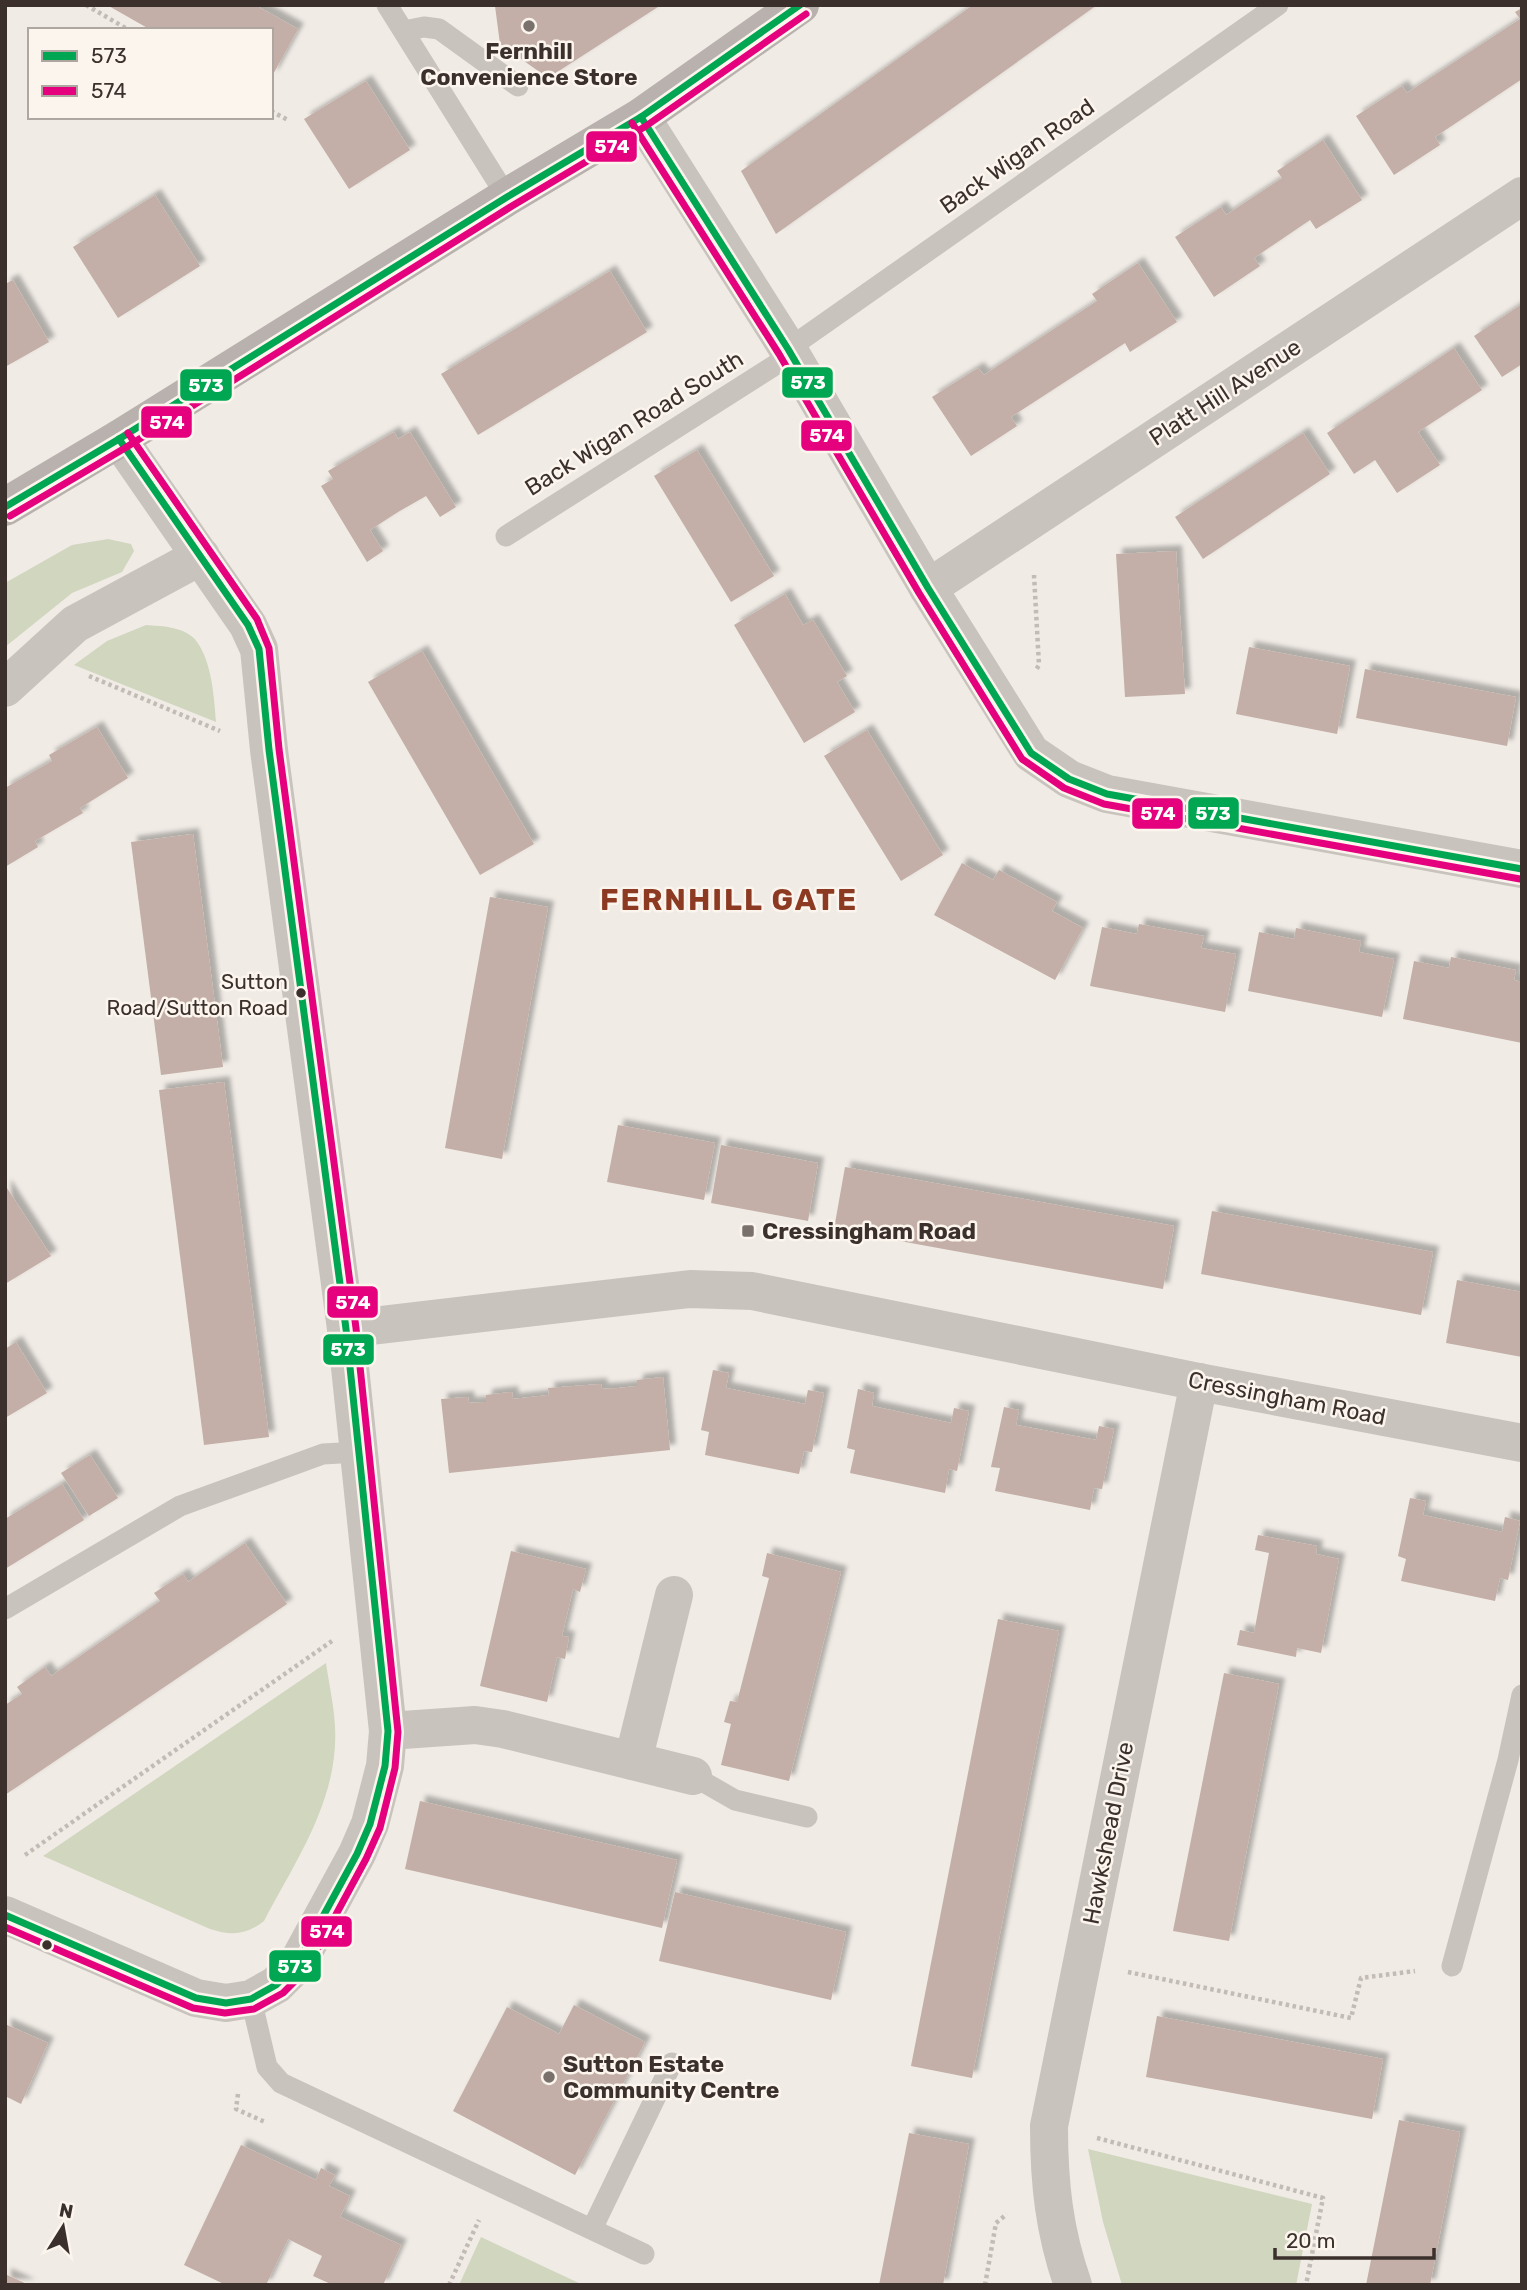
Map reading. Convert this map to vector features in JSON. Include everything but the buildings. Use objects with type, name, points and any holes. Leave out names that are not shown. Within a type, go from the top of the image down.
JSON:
[{"type":"main road","points":[[5,507],[641,117],[800,5]]},
{"type":"street","points":[[641,117],[789,352],[928,588],[1031,753],[1069,779],[1107,794],[1522,869]]},
{"type":"street","name":"Platt Hill Avenue","points":[[928,588],[1522,196]]},
{"type":"street","points":[[5,1914],[196,1998],[226,2003],[251,1999],[276,1985],[297,1964],[357,1854],[379,1795],[386,1766],[388,1731],[346,1329],[269,750],[259,649],[248,625],[119,439]]},
{"type":"street","points":[[5,688],[75,624],[201,556]]},
{"type":"street","name":"Cressingham Road","points":[[346,1329],[690,1289],[752,1291],[1199,1382],[1522,1443]]},
{"type":"street","name":"Hawkshead Drive","points":[[1073,2285],[1056,2228],[1049,2176],[1049,2126],[1199,1382]]},
{"type":"street","points":[[633,1761],[674,1595]]},
{"type":"street","points":[[388,1731],[475,1725],[503,1728],[693,1776]]},
{"type":"lane","points":[[387,5],[508,197]]},
{"type":"lane","name":"Back Wigan Road","points":[[789,352],[1278,5]]},
{"type":"lane","points":[[404,31],[424,27],[439,29],[518,86]]},
{"type":"lane","name":"Back Wigan Road South","points":[[506,536],[789,352]]},
{"type":"lane","points":[[5,1609],[180,1506],[323,1454],[359,1452]]},
{"type":"lane","points":[[1452,1966],[1515,1762],[1522,1695]]},
{"type":"lane","points":[[693,1776],[734,1800],[807,1817]]},
{"type":"lane","points":[[251,1999],[267,2067],[281,2083],[644,2254]]},
{"type":"lane","points":[[592,2229],[672,2063]]},
{"type":"path","points":[[86,5],[126,28]]},
{"type":"path","points":[[273,112],[288,120]]},
{"type":"path","points":[[1008,716],[1039,665],[1032,520]]},
{"type":"path","points":[[84,674],[221,731]]},
{"type":"path","points":[[25,1855],[334,1639]]},
{"type":"path","points":[[1082,1962],[1351,2018],[1361,1978],[1452,1966]]},
{"type":"path","points":[[1049,2126],[1323,2198],[1306,2285]]},
{"type":"path","points":[[449,2285],[479,2220]]},
{"type":"green space","points":[[108,539],[131,544],[134,551],[122,572],[72,593],[5,647],[5,583],[72,545]]},
{"type":"green space","points":[[146,625],[181,630],[197,642],[209,670],[216,722],[74,665],[107,641]]},
{"type":"green space","points":[[326,1663],[335,1727],[330,1779],[323,1804],[302,1852],[264,1921],[257,1926],[239,1933],[210,1929],[43,1856]]},
{"type":"green space","points":[[1088,2149],[1312,2204],[1296,2285],[1122,2285],[1103,2222]]},
{"type":"green space","points":[[481,2237],[583,2285],[459,2285]]},
{"type":"transit line","name":"573","points":[[5,507],[641,117],[800,5]]},
{"type":"transit line","name":"574","points":[[10,516],[125,448],[512,206],[646,126],[806,14]]},
{"type":"transit line","name":"573","points":[[641,117],[788,349],[928,588],[1031,753],[1069,779],[1107,794],[1522,869]]},
{"type":"transit line","name":"574","points":[[632,123],[779,354],[919,593],[1022,759],[1064,788],[1104,804],[1520,879]]},
{"type":"transit line","name":"574","points":[[5,1927],[193,2008],[225,2013],[254,2009],[283,1993],[306,1970],[366,1859],[380,1828],[395,1768],[398,1732],[356,1328],[279,749],[269,648],[257,619],[128,433]]},
{"type":"transit line","name":"573","points":[[5,1915],[196,1998],[226,2003],[251,1999],[276,1985],[297,1964],[357,1854],[370,1824],[385,1766],[388,1731],[346,1329],[269,750],[259,649],[248,625],[119,439]]},
{"type":"place","name":"Fernhill Convenience Store","points":[[529,26]]},
{"type":"place","name":"Sutton Road/Sutton Road","points":[[301,993]]},
{"type":"place","name":"Cressingham Road","points":[[748,1231]]},
{"type":"place","name":"Sutton Estate Community Centre","points":[[549,2077]]},
{"type":"district","name":"FERNHILL GATE","points":[[729,900]]}]
